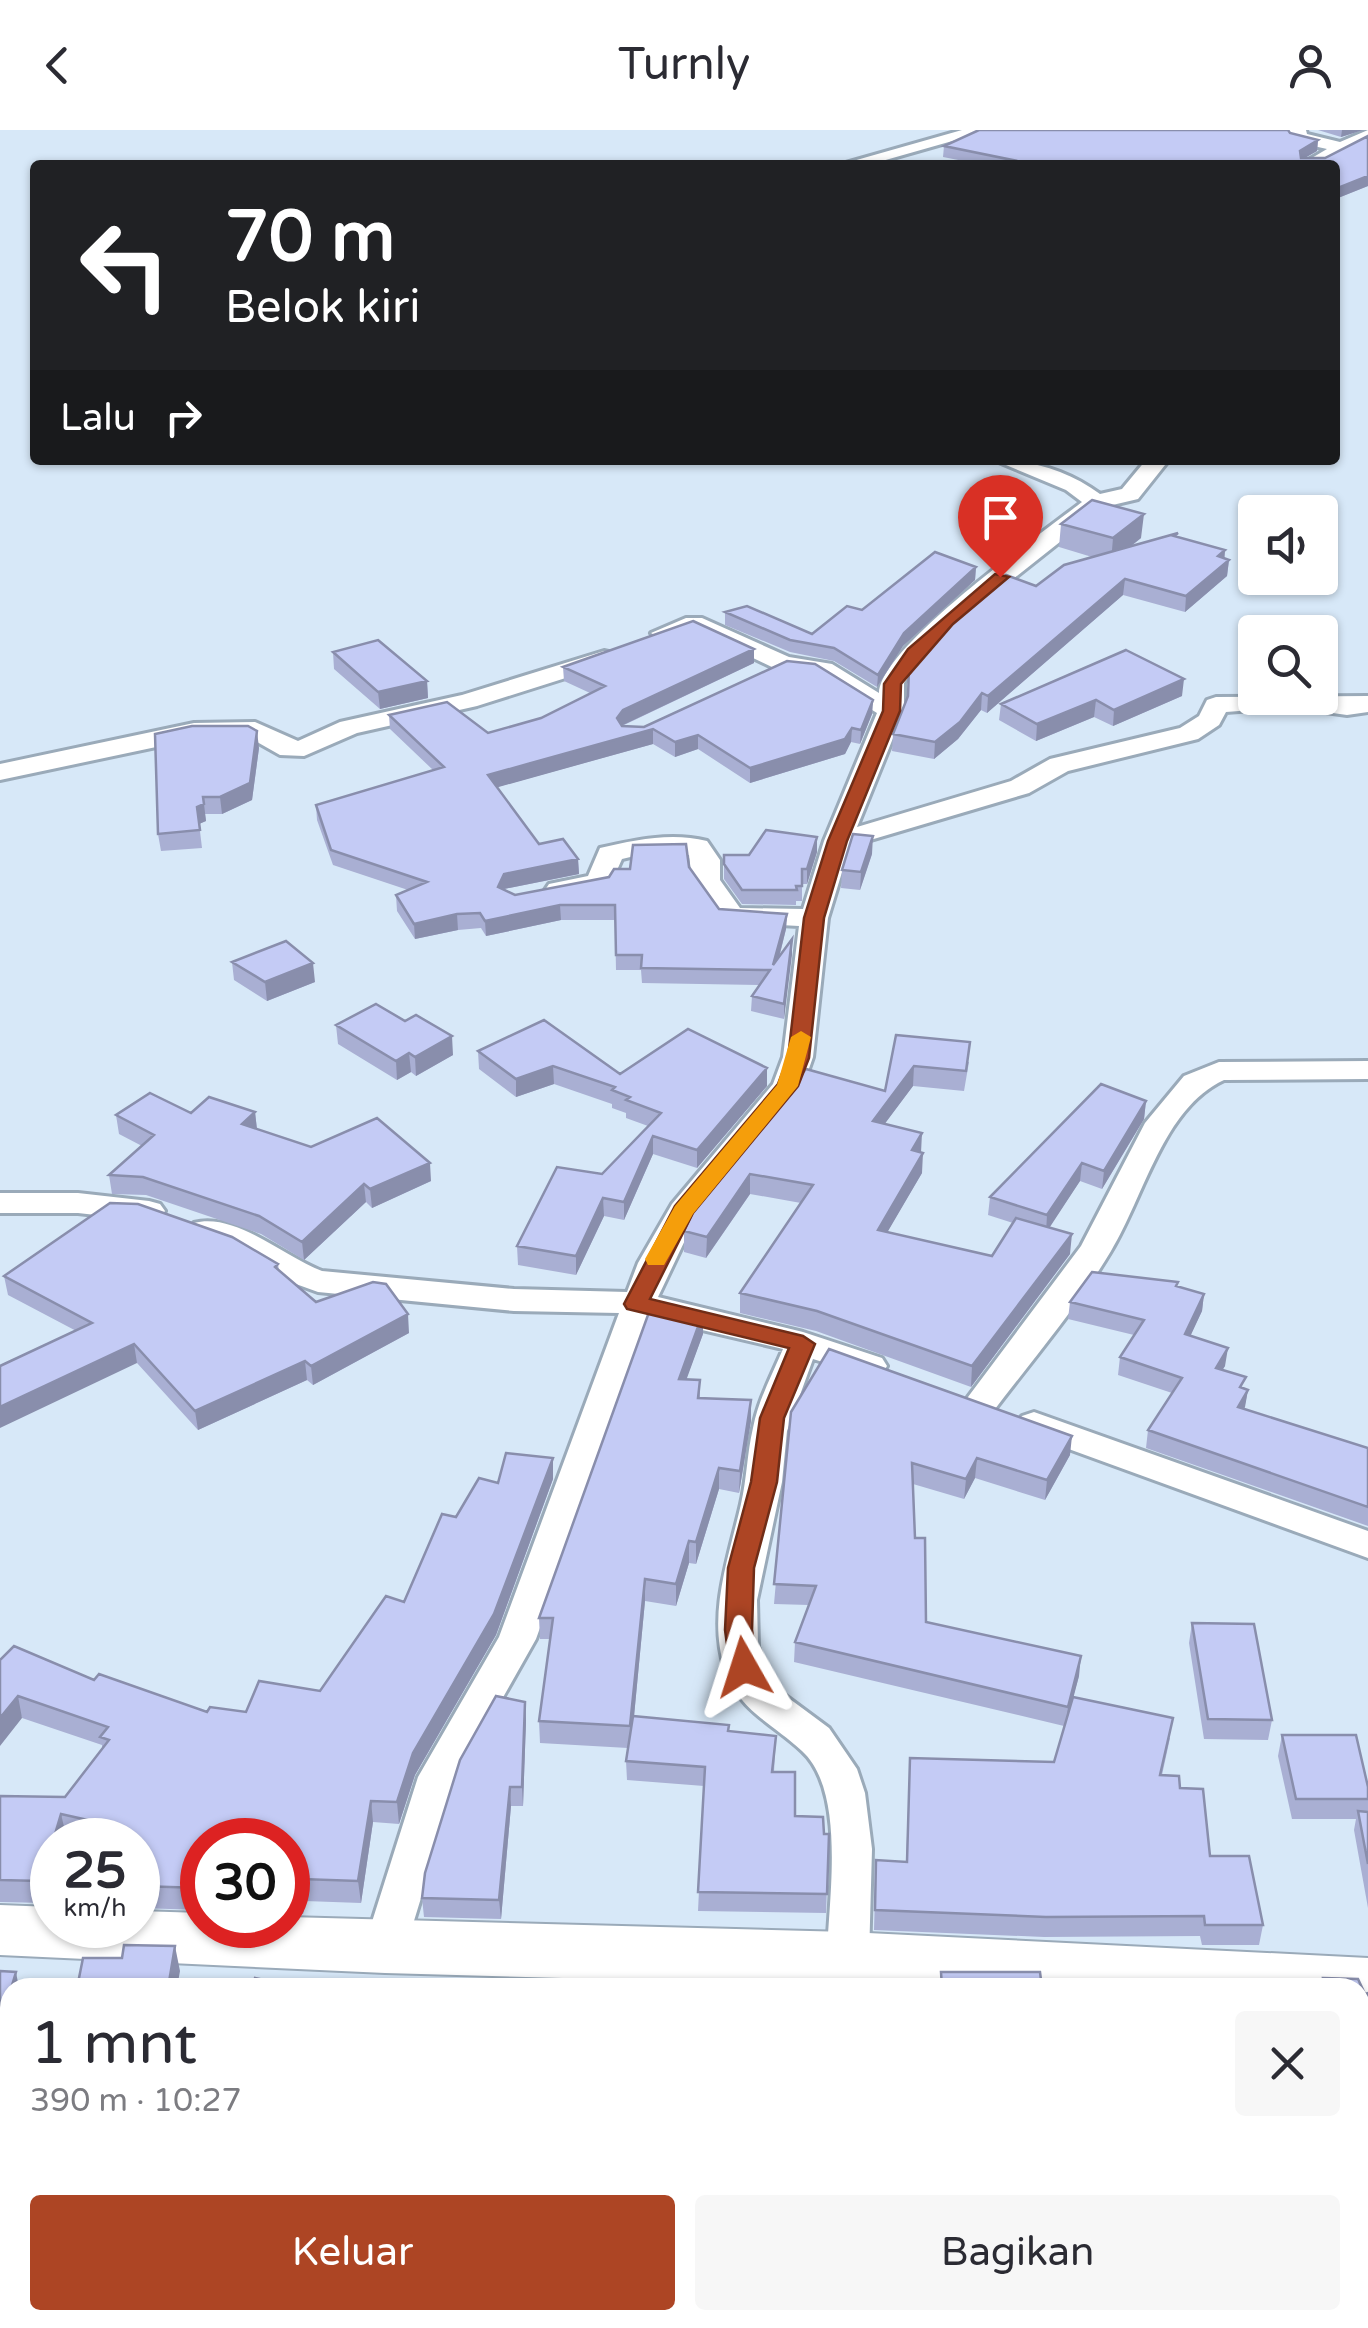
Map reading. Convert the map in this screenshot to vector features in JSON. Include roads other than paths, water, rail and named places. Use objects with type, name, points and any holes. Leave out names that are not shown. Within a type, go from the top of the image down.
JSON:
[{"type":"main road","points":[[0,1930],[386,1946],[848,1958],[1248,1978]]},
{"type":"street","points":[[867,160],[982,130]]},
{"type":"street","points":[[1290,130],[1299,132],[1298,137],[1340,146]]},
{"type":"street","points":[[1316,160],[1368,134]]},
{"type":"street","points":[[1019,465],[1074,485],[1096,502]]},
{"type":"street","points":[[386,1946],[438,1777],[518,1639],[636,1304],[683,1211],[788,1086],[798,1058],[814,918],[838,841],[892,711],[892,684],[914,652],[947,620],[1096,502],[1130,494],[1154,465]]},
{"type":"street","points":[[0,772],[194,731],[256,730],[289,750],[304,748],[349,727],[468,701],[694,623],[784,662],[822,670],[892,711]]},
{"type":"street","points":[[750,678],[784,662]]},
{"type":"street","points":[[838,841],[1020,787],[1059,765],[1189,734],[1210,720],[1216,705],[1290,699],[1347,706],[1368,704]]},
{"type":"street","points":[[528,897],[599,882],[610,854],[626,848],[696,846],[706,860],[706,880],[732,916],[814,918]]},
{"type":"street","points":[[1368,1070],[1219,1072],[1195,1082],[1162,1123],[1096,1248],[964,1400],[1368,1544]]},
{"type":"street","points":[[0,1203],[145,1209],[248,1245],[283,1268],[318,1281],[495,1298],[636,1304],[803,1344],[900,1380]]},
{"type":"street","points":[[803,1344],[772,1418],[764,1482],[741,1568],[738,1630],[744,1667],[756,1694],[770,1710],[823,1746],[842,1776],[849,1823],[848,1958]]}]
